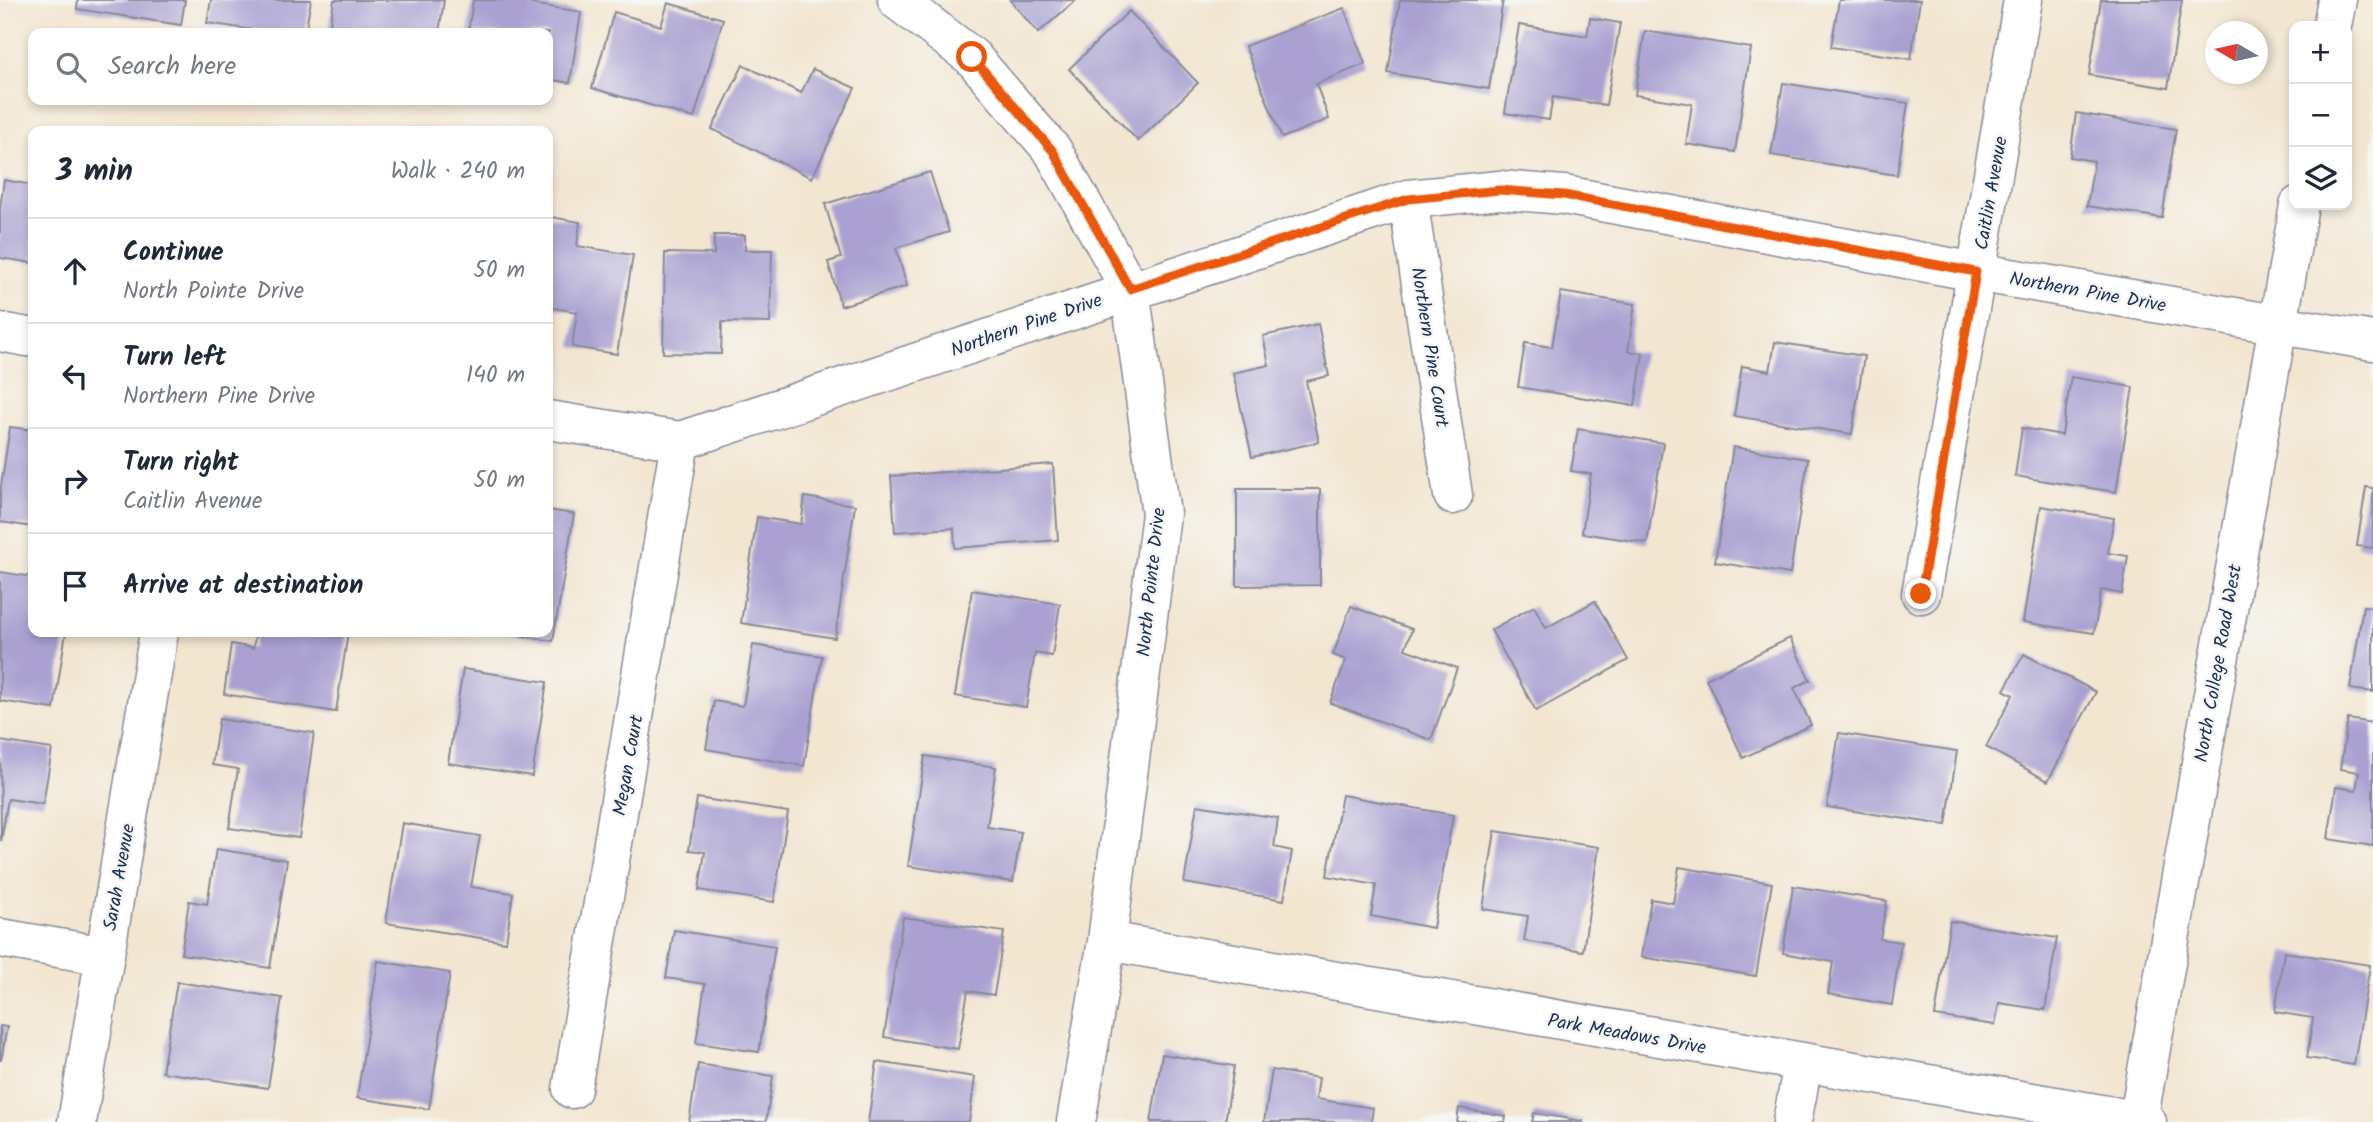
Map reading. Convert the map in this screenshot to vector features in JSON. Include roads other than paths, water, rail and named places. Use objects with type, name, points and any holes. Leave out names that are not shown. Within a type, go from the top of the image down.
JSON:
[{"type":"street","name":"North Pointe Drive","points":[[897,0],[972,57],[1053,151],[1130,289],[1161,514],[1107,941],[1076,1122]]},
{"type":"street","name":"Caitlin Avenue","points":[[1921,594],[2023,0]]},
{"type":"street","points":[[2333,21],[2337,0]]},
{"type":"street","name":"Northern Pine Drive","points":[[553,421],[680,441],[1130,289],[1408,199],[1500,190],[1564,195],[1976,272],[2373,341]]},
{"type":"street","name":"Northern Pine Court","points":[[1408,199],[1453,495]]},
{"type":"street","name":"North College Road West","points":[[2141,1121],[2298,210]]},
{"type":"street","points":[[0,332],[28,337]]},
{"type":"street","name":"Megan Court","points":[[572,1089],[680,441]]},
{"type":"street","name":"Sarah Avenue","points":[[76,1122],[158,637]]},
{"type":"street","points":[[0,938],[104,956]]},
{"type":"street","name":"Park Meadows Drive","points":[[1107,941],[2141,1121]]},
{"type":"street","points":[[1792,1122],[1803,1064]]}]
